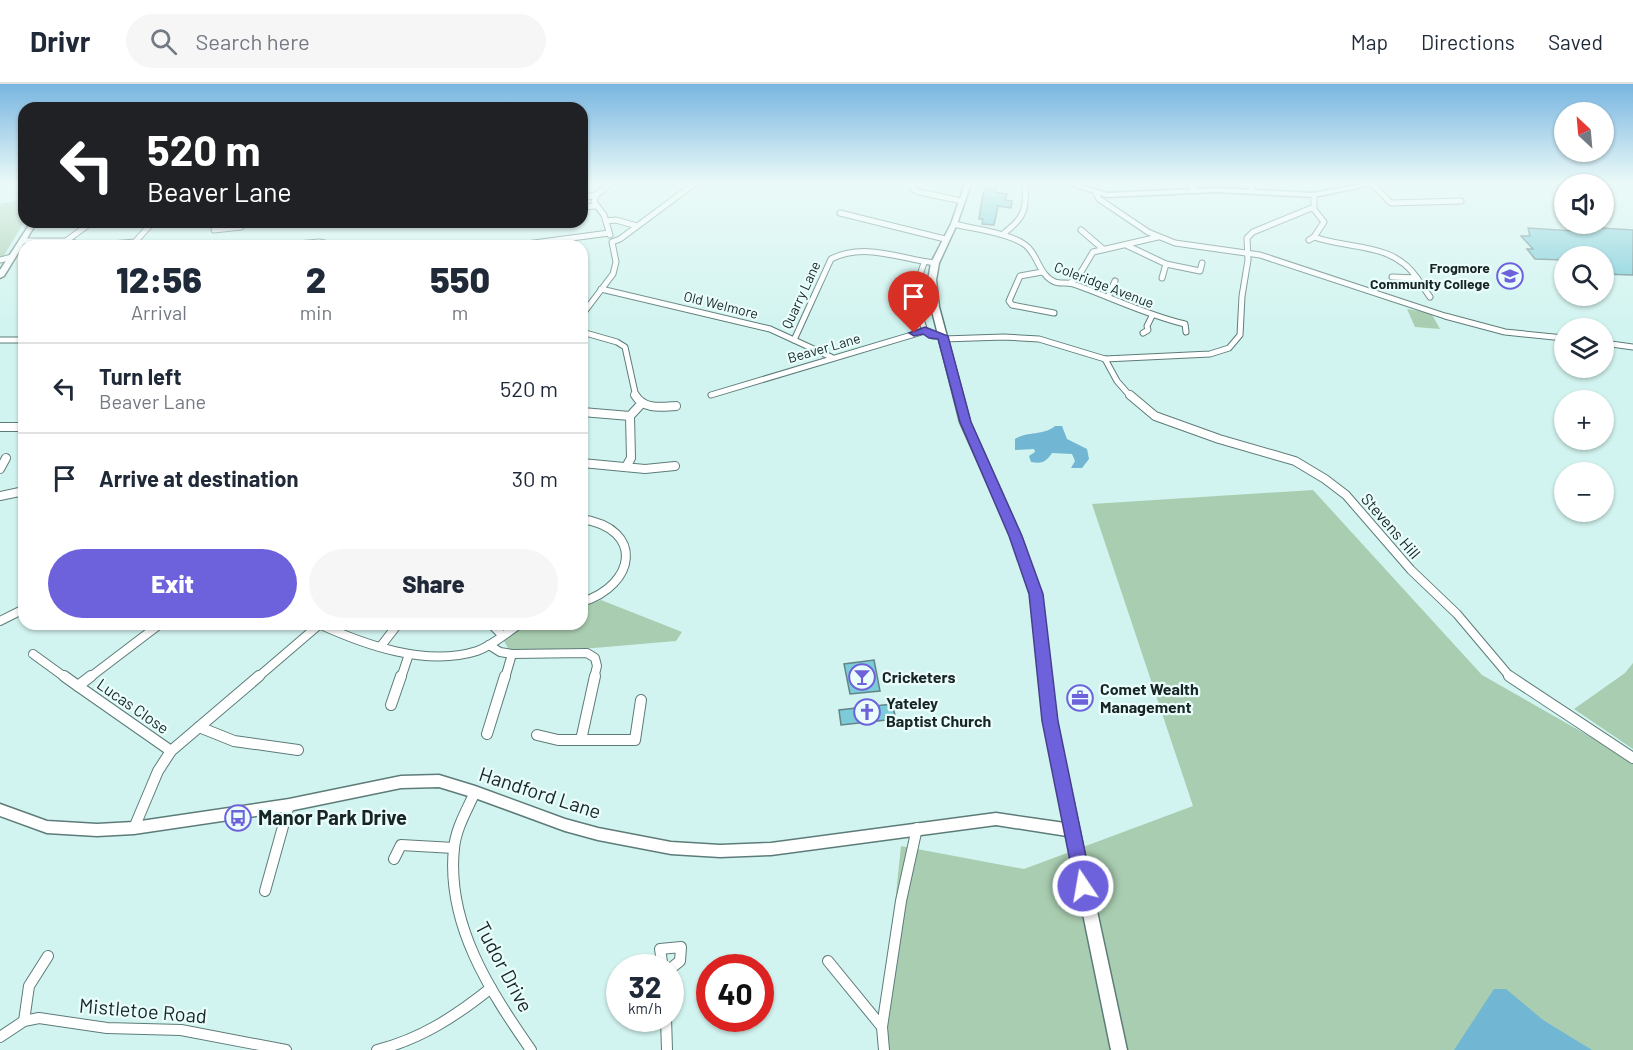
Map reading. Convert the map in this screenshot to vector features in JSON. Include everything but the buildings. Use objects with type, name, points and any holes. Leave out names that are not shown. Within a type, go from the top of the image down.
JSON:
[{"type":"street","points":[[67,240],[82,229]]},
{"type":"street","points":[[214,230],[222,229]]},
{"type":"street","points":[[588,307],[613,274],[616,262],[608,229]]},
{"type":"street","points":[[612,242],[633,229]]},
{"type":"street","points":[[905,229],[945,239]]},
{"type":"street","points":[[951,229],[935,263],[932,280],[943,338],[965,422],[1016,536],[1036,594],[1050,721],[1071,830],[1119,1050]]},
{"type":"street","name":"Coleridge Avenue","points":[[973,229],[1002,234],[1025,244],[1032,252],[1042,272],[1055,282],[1070,283],[1152,316],[1179,321],[1185,324],[1186,332]]},
{"type":"street","points":[[1002,234],[1010,229]]},
{"type":"street","points":[[1145,229],[1158,237],[1185,246],[1247,252],[1286,262],[1370,293],[1411,303],[1446,316],[1504,332],[1554,337]]},
{"type":"street","points":[[924,263],[917,280],[916,297],[925,331],[933,336],[1040,339],[1105,359],[1210,354],[1229,348],[1240,335],[1242,296],[1248,260],[1247,238],[1260,229]]},
{"type":"street","points":[[1319,229],[1311,239],[1340,245],[1370,247],[1389,253],[1411,267],[1430,297]]},
{"type":"street","points":[[1082,230],[1102,249]]},
{"type":"street","points":[[554,240],[609,232]]},
{"type":"street","points":[[1070,283],[1076,280],[1089,255],[1102,249],[1158,237]]},
{"type":"street","points":[[1126,245],[1166,264],[1200,271]]},
{"type":"street","points":[[0,276],[18,247]]},
{"type":"street","name":"Quarry Lane","points":[[794,340],[831,259],[863,251],[924,263],[935,263]]},
{"type":"street","points":[[0,260],[12,256]]},
{"type":"street","points":[[1200,278],[1202,262]]},
{"type":"street","points":[[1162,278],[1166,264]]},
{"type":"street","points":[[1042,272],[1020,276],[1009,301],[1018,307],[1054,313]]},
{"type":"street","points":[[1392,276],[1417,278]]},
{"type":"street","points":[[1108,297],[1115,281]]},
{"type":"street","name":"Old Welmore","points":[[601,289],[770,329],[831,357]]},
{"type":"street","points":[[1143,333],[1148,330],[1147,326],[1152,316]]},
{"type":"street","name":"Beaver Lane","points":[[711,395],[831,357],[925,331]]},
{"type":"street","points":[[588,334],[617,342],[625,347],[632,393],[642,403],[659,407],[676,406]]},
{"type":"street","points":[[0,340],[18,340]]},
{"type":"street","points":[[1614,344],[1633,347]]},
{"type":"street","name":"Stevens Hill","points":[[1105,359],[1118,381],[1133,399],[1155,416],[1218,439],[1295,461],[1325,479],[1346,495],[1411,570],[1457,614],[1507,675],[1633,758]]},
{"type":"street","points":[[626,467],[631,458],[630,416],[642,403]]},
{"type":"street","points":[[588,412],[630,416]]},
{"type":"street","points":[[0,427],[18,427]]},
{"type":"street","points":[[0,469],[6,458]]},
{"type":"street","points":[[588,463],[645,469],[675,466]]},
{"type":"street","points":[[0,496],[18,493]]},
{"type":"street","points":[[588,520],[602,523],[614,529],[624,542],[626,555],[623,572],[606,590],[588,600]]},
{"type":"street","points":[[0,621],[18,612]]},
{"type":"street","name":"Lucas Close","points":[[78,686],[152,630]]},
{"type":"street","points":[[134,828],[158,771],[171,752],[312,630]]},
{"type":"street","points":[[331,630],[343,636],[409,654],[467,653],[489,645],[510,630]]},
{"type":"street","points":[[381,646],[393,630]]},
{"type":"street","points":[[497,630],[502,635]]},
{"type":"street","points":[[489,645],[500,652],[512,654],[587,653],[596,658],[597,666],[581,740]]},
{"type":"street","name":"Lucas Close","points":[[33,654],[171,752]]},
{"type":"street","points":[[391,705],[409,654]]},
{"type":"street","points":[[487,734],[512,654]]},
{"type":"street","points":[[537,735],[558,740],[635,740],[640,700]]},
{"type":"street","points":[[199,727],[211,734],[253,745],[298,750]]},
{"type":"street","name":"Handford Lane","points":[[0,810],[47,827],[97,830],[134,828],[289,805],[401,782],[439,781],[565,825],[598,834],[691,849],[720,851],[771,849],[996,819],[1071,830]]},
{"type":"street","name":"Tudor Drive","points":[[475,792],[461,822],[454,848],[456,902],[464,937],[491,988],[531,1050]]},
{"type":"street","points":[[265,891],[289,805]]},
{"type":"street","points":[[884,1050],[882,1027],[901,901],[917,828]]},
{"type":"street","points":[[394,859],[401,845],[454,848]]},
{"type":"street","points":[[660,954],[660,949],[681,947],[682,954]]},
{"type":"street","points":[[24,1022],[25,993],[36,969],[48,956]]},
{"type":"street","points":[[828,961],[882,1027]]},
{"type":"street","points":[[377,1050],[399,1046],[437,1027],[491,988]]},
{"type":"street","name":"Mistletoe Road","points":[[0,1037],[24,1022],[39,1018],[106,1028],[182,1030],[229,1045],[286,1050]]},
{"type":"street","points":[[666,1032],[667,1050]]},
{"type":"green space","points":[[0,229],[20,229],[0,262]]},
{"type":"green space","points":[[1407,309],[1431,313],[1440,329],[1415,327]]},
{"type":"green space","points":[[1313,490],[1482,675],[1633,761],[1633,1050],[884,1050],[882,1027],[901,846],[1024,869],[1193,806],[1092,504]]},
{"type":"green space","points":[[601,600],[682,632],[676,641],[594,648],[509,650],[503,639],[519,630],[588,630],[588,605]]},
{"type":"green space","points":[[1633,663],[1633,749],[1574,709],[1625,673]]},
{"type":"water","points":[[1055,426],[1062,426],[1067,439],[1087,449],[1089,459],[1082,468],[1071,468],[1075,461],[1072,454],[1052,453],[1043,462],[1035,463],[1031,462],[1029,456],[1035,452],[1034,449],[1015,450],[1015,439]]},
{"type":"water","points":[[1494,989],[1506,989],[1543,1020],[1592,1050],[1454,1050]]},
{"type":"place","name":"Frogmore Community College","points":[[1510,276]]},
{"type":"place","name":"Cricketers","points":[[862,677]]},
{"type":"place","name":"Comet Wealth Management","points":[[1080,698]]},
{"type":"place","name":"Yateley Baptist Church","points":[[867,712]]},
{"type":"place","name":"Manor Park Drive","points":[[238,818]]},
{"type":"route","points":[[914,333],[925,331],[933,336],[943,336],[965,422],[982,465],[1026,560],[1036,594],[1050,721],[1083,886]]}]
